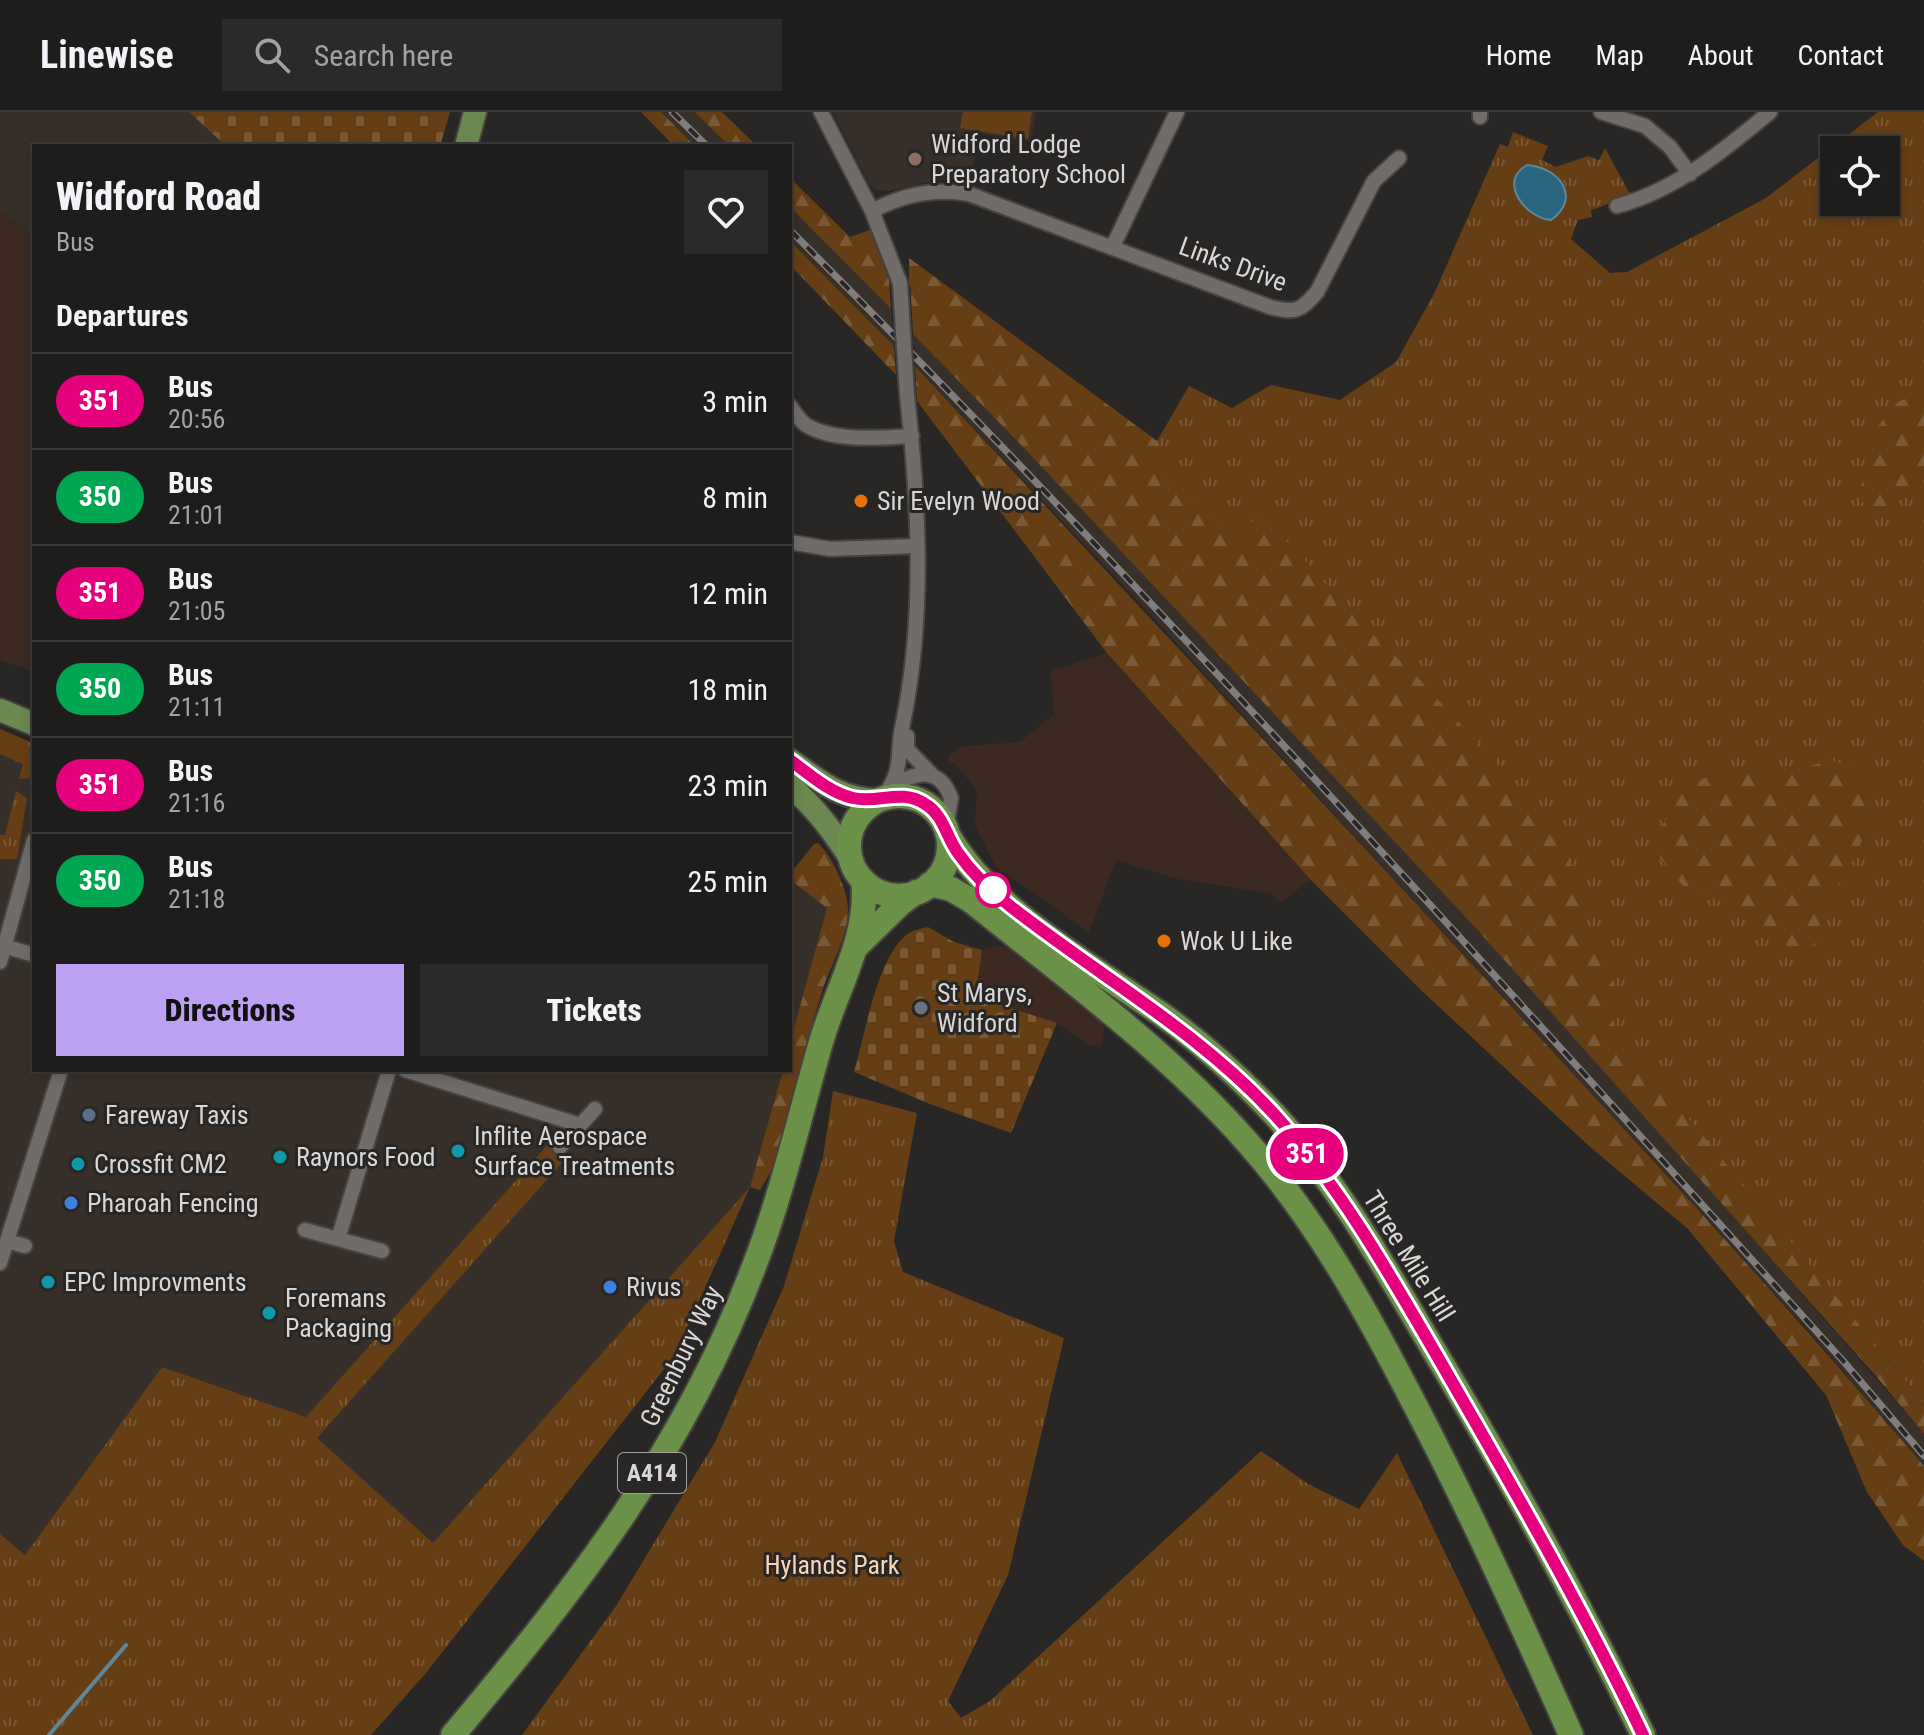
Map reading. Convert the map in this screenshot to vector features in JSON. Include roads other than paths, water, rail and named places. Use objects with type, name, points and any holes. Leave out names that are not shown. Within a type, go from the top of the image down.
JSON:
[{"type":"highway","points":[[884,796],[919,800],[934,810],[946,831]]},
{"type":"highway","name":"A414","points":[[857,870],[849,845],[853,827],[865,810],[884,796]]},
{"type":"highway","name":"A414","points":[[923,888],[944,865],[948,849],[946,831]]},
{"type":"highway","name":"Three Mile Hill","points":[[946,831],[958,853],[1008,904],[1164,1017],[1226,1067],[1273,1113],[1324,1174],[1399,1288],[1513,1485],[1582,1612],[1643,1735]]},
{"type":"highway","points":[[857,870],[875,889],[887,894],[899,895],[923,888],[951,889],[970,900],[1094,998],[1203,1096],[1248,1143],[1325,1243],[1374,1325],[1427,1428],[1571,1735]]},
{"type":"highway","name":"Greenbury Way","points":[[453,1735],[562,1604],[611,1537],[699,1392],[736,1312],[769,1225],[832,1008],[855,948],[863,906],[857,870]]},
{"type":"highway","name":"Greenbury Way","points":[[855,948],[900,904],[923,888]]},
{"type":"main road","points":[[467,144],[475,112]]},
{"type":"main road","points":[[0,710],[32,723]]},
{"type":"main road","points":[[792,761],[843,795],[853,798],[884,796]]},
{"type":"main road","points":[[792,788],[830,827],[857,870]]},
{"type":"street","points":[[821,112],[872,211],[900,283],[912,436],[918,617],[899,770],[884,796]]},
{"type":"street","points":[[1113,246],[1177,112]]},
{"type":"street","points":[[1601,112],[1645,126],[1659,136],[1690,174]]},
{"type":"street","points":[[1617,206],[1655,194],[1690,174],[1769,112]]},
{"type":"street","name":"Links Drive","points":[[872,211],[916,195],[952,191],[992,201],[1270,307],[1297,310],[1317,292],[1374,181],[1399,158]]},
{"type":"street","points":[[792,409],[810,427],[850,437],[912,436]]},
{"type":"street","points":[[792,542],[830,549],[916,546]]},
{"type":"street","points":[[907,707],[907,749],[944,785],[951,798],[946,831]]},
{"type":"street","points":[[884,796],[909,777],[919,774],[933,776]]},
{"type":"street","points":[[0,962],[32,847]]},
{"type":"street","points":[[4,946],[32,954]]},
{"type":"street","points":[[0,1263],[60,1072]]},
{"type":"street","points":[[338,1239],[388,1072]]},
{"type":"street","points":[[418,1072],[451,1077],[580,1125]]},
{"type":"street","points":[[560,1147],[595,1109]]},
{"type":"street","points":[[305,1230],[382,1251]]},
{"type":"street","points":[[7,1241],[25,1246]]},
{"type":"water","points":[[1527,165],[1548,171],[1563,185],[1565,202],[1551,220],[1532,213],[1518,198],[1515,180],[1518,172]]},
{"type":"waterway","points":[[49,1735],[126,1645]]},
{"type":"railway","points":[[672,112],[705,144]]},
{"type":"railway","points":[[792,232],[1060,507],[1325,790],[1845,1363],[1924,1456]]},
{"type":"place","name":"Widford Lodge Preparatory School","points":[[915,159]]},
{"type":"place","name":"Sir Evelyn Wood","points":[[861,501]]},
{"type":"place","name":"Wok U Like","points":[[1164,941]]},
{"type":"place","name":"St Marys, Widford","points":[[921,1008]]},
{"type":"place","name":"Fareway Taxis","points":[[89,1115]]},
{"type":"place","name":"Inflite Aerospace Surface Treatments","points":[[458,1151]]},
{"type":"place","name":"Raynors Food","points":[[280,1157]]},
{"type":"place","name":"Crossfit CM2","points":[[78,1164]]},
{"type":"place","name":"Pharoah Fencing","points":[[71,1203]]},
{"type":"place","name":"EPC Improvments","points":[[48,1282]]},
{"type":"place","name":"Rivus","points":[[610,1287]]},
{"type":"place","name":"Foremans Packaging","points":[[269,1313]]},
{"type":"park label","name":"Hylands Park","points":[[832,1565]]}]
